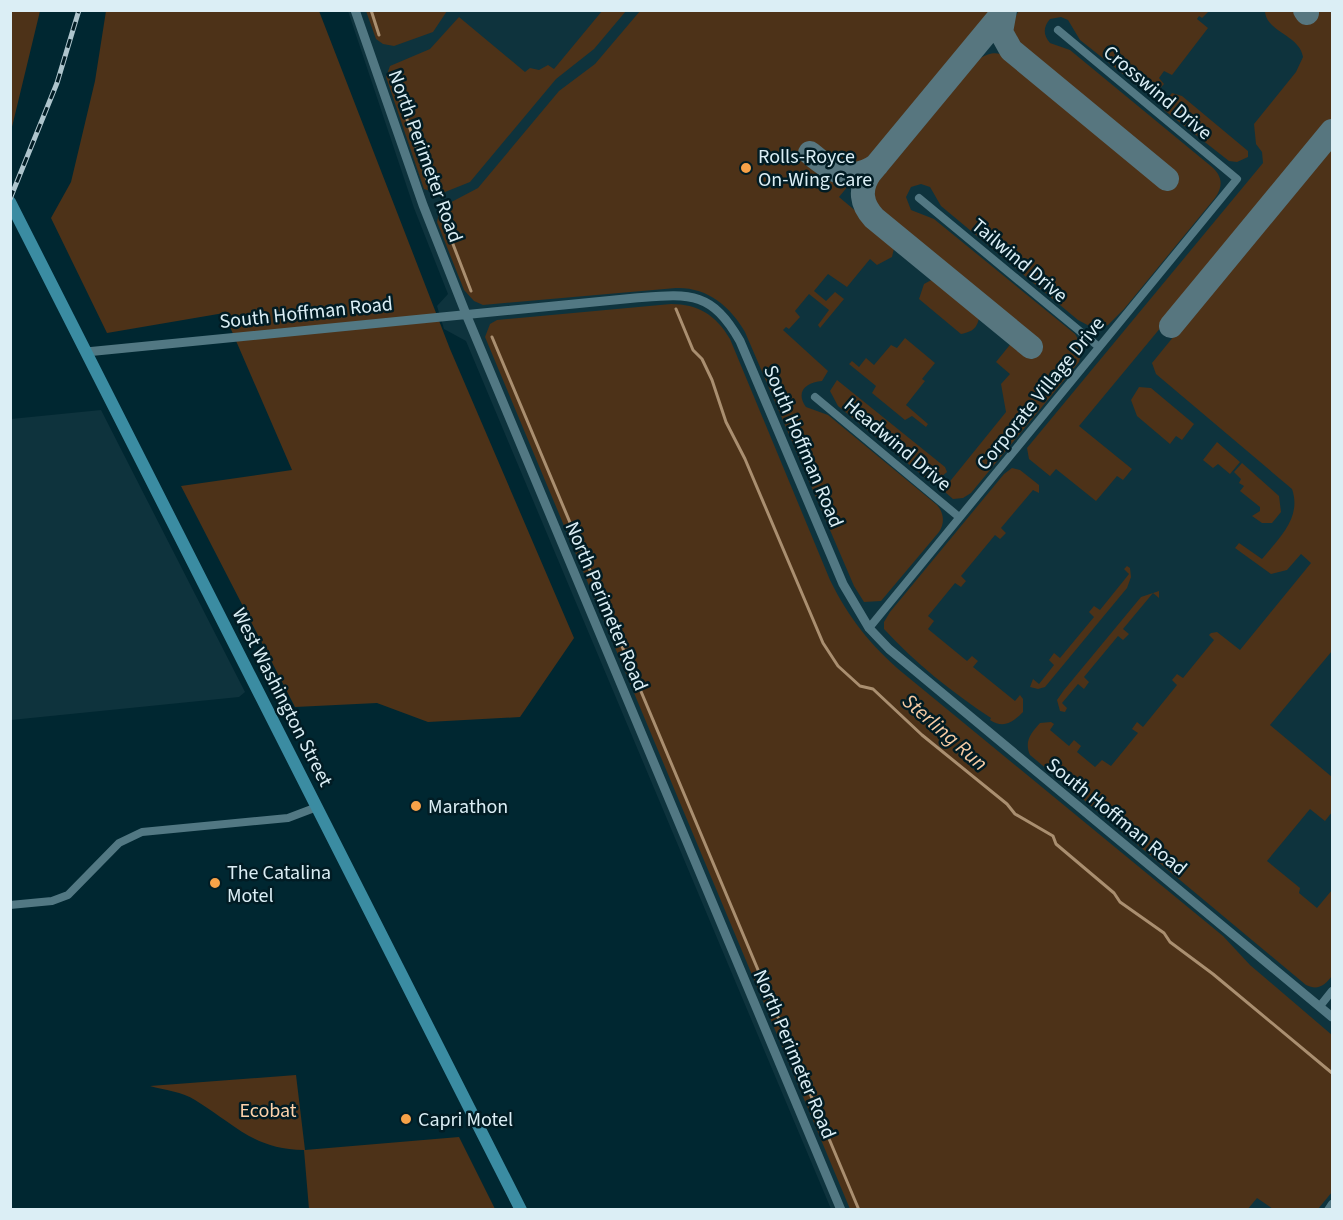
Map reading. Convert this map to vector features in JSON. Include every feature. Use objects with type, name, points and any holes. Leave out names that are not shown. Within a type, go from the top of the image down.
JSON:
[{"type":"main road","name":"West Washington Street","points":[[10,202],[521,1209]]},
{"type":"street","name":"North Perimeter Road","points":[[355,10],[423,205],[466,314],[841,1209]]},
{"type":"street","name":"Crosswind Drive","points":[[1058,30],[1237,179]]},
{"type":"street","name":"Corporate Village Drive","points":[[869,628],[1237,179]]},
{"type":"street","name":"Tailwind Drive","points":[[919,198],[1099,347]]},
{"type":"street","name":"South Hoffman Road","points":[[86,352],[680,295],[703,301],[722,313],[740,341],[843,584],[869,628],[889,649],[1332,1017]]},
{"type":"street","name":"Headwind Drive","points":[[815,396],[959,517]]},
{"type":"street","points":[[10,905],[52,901],[68,895],[113,848],[139,833],[288,818],[317,807]]},
{"type":"street","points":[[1320,1006],[1332,992]]},
{"type":"street","points":[[1328,1209],[1332,1204]]},
{"type":"shaded area","points":[[348,11],[1332,11],[1332,1209],[831,1209],[466,341],[444,329],[437,306],[448,294],[414,208]]},
{"type":"shaded area","points":[[101,410],[245,692],[239,697],[11,720],[11,419]]},
{"type":"green space","points":[[366,10],[447,11],[433,32],[394,46],[383,44],[376,39]]},
{"type":"green space","points":[[1019,10],[1209,11],[1202,18],[1199,16],[1197,19],[1208,28],[1172,75],[1164,71],[1159,78],[1164,84],[1152,97],[1080,40],[1068,20],[1061,17],[1050,19],[1045,31],[1050,43],[1070,50],[1212,167],[1220,178],[1220,186],[1215,198],[1124,309],[1108,325],[1095,329],[1078,320],[941,206],[930,187],[921,184],[911,187],[906,197],[911,210],[934,219],[1075,334],[1083,348],[1079,362],[971,493],[963,498],[953,499],[945,492],[947,485],[1006,412],[1001,384],[1010,374],[996,362],[1013,341],[1028,354],[1038,343],[894,225],[876,202],[874,196],[877,183],[979,59],[993,53],[1003,55],[1024,68],[1167,187],[1177,176],[1016,41],[1011,26]]},
{"type":"green space","points":[[10,11],[40,11],[11,131]]},
{"type":"green space","points":[[106,11],[319,11],[450,349],[574,638],[520,717],[428,722],[377,703],[295,707],[181,486],[292,470],[224,313],[107,333],[51,218],[71,182],[95,81]]},
{"type":"green space","points":[[602,11],[626,11],[594,49],[556,79],[470,182],[440,194],[424,189],[386,77],[390,66],[430,49],[459,17],[525,72],[530,68],[539,70],[548,65],[554,69]]},
{"type":"green space","points":[[640,11],[993,11],[839,197],[895,244],[892,257],[877,265],[870,259],[847,287],[828,274],[814,291],[826,301],[835,292],[844,299],[820,328],[818,325],[829,310],[809,294],[795,311],[800,317],[789,329],[786,327],[783,330],[828,371],[822,381],[811,383],[802,392],[806,407],[828,415],[937,505],[941,511],[943,522],[939,532],[881,601],[864,602],[854,586],[745,332],[725,306],[698,291],[676,288],[483,305],[474,301],[464,290],[437,222],[440,208],[478,188],[559,91],[595,64]]},
{"type":"green space","points":[[1265,11],[1295,11],[1306,19],[1313,11],[1332,11],[1332,121],[1079,426],[1132,469],[1123,480],[1117,476],[1096,501],[1056,469],[1050,476],[1029,459],[1027,448],[1263,163],[1262,152],[1256,144],[1254,124],[1296,72],[1303,57],[1296,43],[1271,24]]},
{"type":"green space","points":[[1172,93],[1182,96],[1248,151],[1248,157],[1237,162],[1229,161],[1164,110],[1164,103]]},
{"type":"green space","points":[[1332,142],[1332,651],[1270,725],[1332,777],[1332,812],[1325,821],[1310,809],[1267,861],[1300,888],[1299,893],[1317,908],[1332,890],[1332,976],[1324,984],[1314,987],[1306,985],[1030,755],[1028,741],[1040,723],[1051,722],[1054,724],[1050,730],[1069,746],[1074,740],[1081,746],[1077,752],[1095,767],[1102,760],[1111,766],[1138,733],[1132,729],[1137,722],[1143,727],[1177,685],[1172,680],[1177,674],[1183,678],[1214,640],[1209,635],[1217,632],[1240,650],[1311,563],[1301,554],[1287,570],[1271,574],[1235,548],[1239,543],[1262,559],[1282,535],[1291,518],[1294,509],[1292,489],[1156,374],[1152,363]]},
{"type":"green space","points":[[937,277],[980,312],[977,324],[970,331],[961,334],[919,299],[924,284]]},
{"type":"green space","points":[[671,304],[690,306],[705,312],[719,323],[730,339],[830,580],[844,606],[871,641],[903,673],[1223,936],[1250,965],[1332,1035],[1332,1192],[1318,1209],[1273,1209],[1257,1198],[1247,1210],[850,1209],[485,337],[490,324],[497,320]]},
{"type":"green space","points":[[905,338],[935,363],[922,379],[925,381],[906,405],[928,424],[926,427],[912,416],[905,420],[872,393],[876,386],[849,364],[852,361],[859,367],[866,358],[874,365],[891,345],[897,348]]},
{"type":"green space","points":[[837,380],[945,467],[947,472],[934,483],[928,480],[838,406],[830,391]]},
{"type":"green space","points":[[1139,387],[1151,388],[1194,424],[1182,440],[1176,436],[1170,444],[1137,416],[1131,400]]},
{"type":"green space","points":[[1217,442],[1240,462],[1230,474],[1218,464],[1213,468],[1203,460]]},
{"type":"green space","points":[[1242,463],[1279,496],[1281,512],[1272,523],[1262,523],[1252,516],[1260,511],[1260,507],[1240,491],[1244,486],[1239,483],[1241,479],[1234,472]]},
{"type":"green space","points":[[1012,468],[1020,470],[1039,485],[1039,493],[1033,490],[1001,528],[1006,533],[1000,539],[995,535],[961,576],[966,581],[961,587],[955,583],[928,616],[934,621],[928,629],[967,661],[972,656],[978,661],[973,667],[1015,701],[1020,695],[1023,699],[1023,712],[1012,721],[1000,724],[990,720],[991,718],[921,666],[884,629],[884,622],[1004,474]]},
{"type":"green space","points":[[1127,566],[1130,568],[1131,577],[1127,588],[1045,687],[1038,689],[1030,687],[1033,679],[1039,684],[1054,665],[1049,660],[1054,653],[1060,658],[1094,617],[1089,612],[1094,606],[1100,610],[1129,574],[1124,569]]},
{"type":"green space","points":[[1153,593],[1123,629],[1129,634],[1123,640],[1118,636],[1084,677],[1089,682],[1084,689],[1078,684],[1062,703],[1067,708],[1065,712],[1060,711],[1057,700],[1064,690],[1141,597]]},
{"type":"green space","name":"Ecobat","points":[[296,1075],[305,1150],[459,1137],[495,1209],[309,1209],[304,1150],[286,1149],[258,1140],[190,1097],[150,1086]]},
{"type":"waterway","points":[[371,10],[379,35]]},
{"type":"waterway","points":[[392,74],[427,180],[432,188]]},
{"type":"waterway","points":[[441,213],[471,291]]},
{"type":"waterway","name":"Sterling Run","points":[[676,309],[693,350],[702,359],[712,380],[726,422],[745,459],[823,643],[838,666],[860,686],[873,689],[922,735],[1007,804],[1015,814],[1053,836],[1056,844],[1114,893],[1120,902],[1164,933],[1170,942],[1213,974],[1332,1073]]},
{"type":"waterway","points":[[492,337],[859,1210]]},
{"type":"taxiway","points":[[1005,10],[870,173],[864,185],[863,196],[866,207],[874,218],[1031,347]]},
{"type":"taxiway","points":[[1005,10],[1001,32],[1011,50],[1167,179]]},
{"type":"taxiway","points":[[1171,326],[1332,131]]},
{"type":"taxiway","points":[[810,153],[842,173],[859,174],[877,165]]},
{"type":"railway","points":[[10,199],[57,83],[79,10]]},
{"type":"place","name":"Rolls-Royce On-Wing Care","points":[[746,168]]},
{"type":"place","name":"Marathon","points":[[416,806]]},
{"type":"place","name":"The Catalina Motel","points":[[215,883]]},
{"type":"place","name":"Capri Motel","points":[[406,1119]]}]
